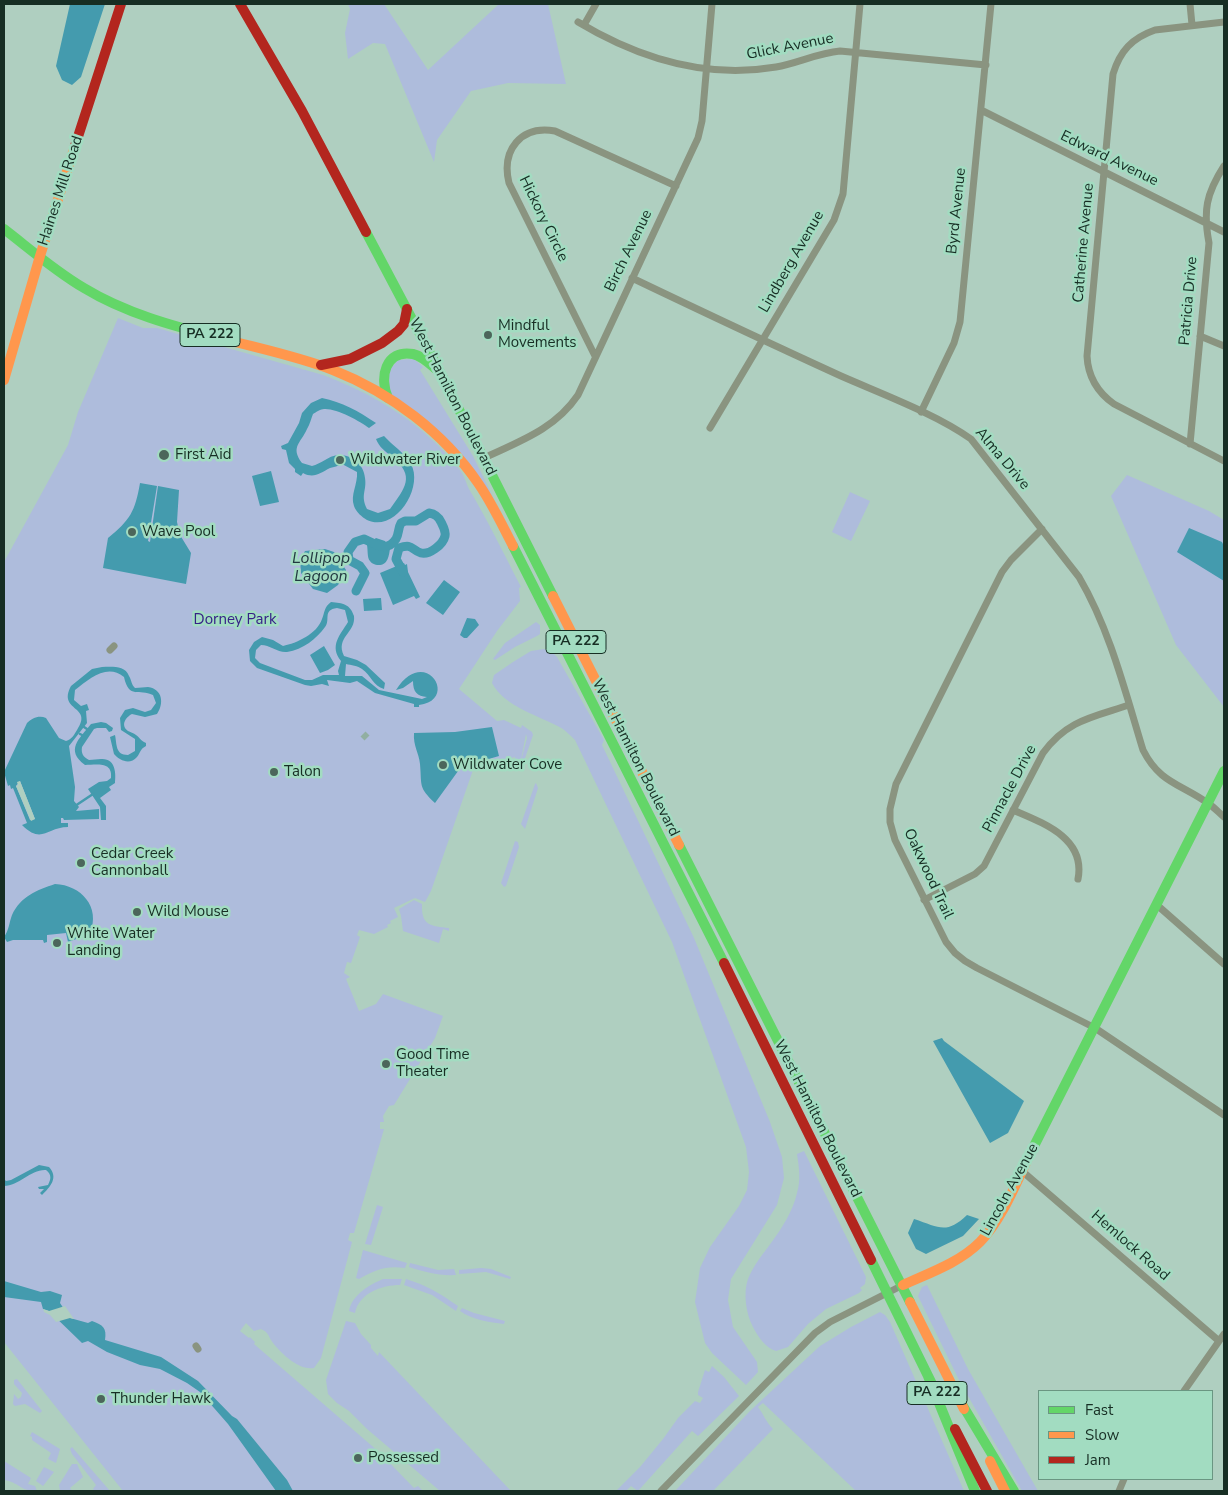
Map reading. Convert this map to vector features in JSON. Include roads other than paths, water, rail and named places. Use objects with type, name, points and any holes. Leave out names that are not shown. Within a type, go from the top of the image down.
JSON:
[{"type":"main road","name":"Haines Mill Road","points":[[4,380],[40,256],[121,4]]},
{"type":"main road","name":"West Hamilton Boulevard","points":[[240,4],[302,111],[440,372],[1005,1491]]},
{"type":"main road","name":"PA 222","points":[[4,229],[78,285],[124,308],[171,324],[321,365],[346,375],[388,398]]},
{"type":"main road","points":[[321,365],[350,359],[382,343],[404,324],[407,309]]},
{"type":"main road","points":[[388,398],[382,384],[384,372],[392,359],[400,355],[412,354],[417,356],[440,372]]},
{"type":"main road","name":"West Hamilton Boulevard","points":[[388,398],[412,414],[453,451],[472,474],[492,504],[722,959],[887,1294],[987,1491]]},
{"type":"main road","name":"Lincoln Avenue","points":[[902,1285],[964,1255],[980,1242],[992,1227],[1095,1028],[1224,771]]},
{"type":"main road","points":[[928,1376],[975,1491]]},
{"type":"main road","points":[[960,1401],[1014,1491]]},
{"type":"street","name":"Glick Avenue","points":[[596,4],[581,24],[648,56],[706,69],[754,70],[800,62],[828,52],[855,52],[986,65]]},
{"type":"street","name":"Birch Avenue","points":[[484,458],[547,427],[559,418],[578,395],[676,186],[700,129],[712,4]]},
{"type":"street","name":"Lindberg Avenue","points":[[710,428],[834,220],[840,206],[860,4]]},
{"type":"street","name":"Byrd Avenue","points":[[921,412],[954,343],[960,322],[991,4]]},
{"type":"street","points":[[1190,4],[1192,25],[1224,22]]},
{"type":"street","name":"Catherine Avenue","points":[[1192,25],[1155,30],[1133,41],[1123,52],[1113,74],[1087,356],[1091,378],[1096,388],[1105,398],[1224,461]]},
{"type":"street","name":"Edward Avenue","points":[[981,110],[1224,232]]},
{"type":"street","name":"Hickory Circle","points":[[595,356],[509,183],[506,173],[509,154],[513,146],[526,134],[546,129],[555,131],[676,186]]},
{"type":"street","name":"Patricia Drive","points":[[1190,444],[1209,243],[1205,222],[1208,195],[1224,166]]},
{"type":"street","name":"Alma Drive","points":[[632,278],[762,340],[921,412],[971,439],[1079,577],[1092,598],[1108,636],[1143,750],[1152,766],[1170,782],[1208,803],[1224,817]]},
{"type":"street","points":[[1200,336],[1224,346]]},
{"type":"street","name":"Oakwood Trail","points":[[1042,529],[1011,560],[1002,572],[900,776],[892,796],[890,822],[895,840],[946,942],[965,961],[1095,1028],[1224,1115]]},
{"type":"street","name":"Pinnacle Drive","points":[[924,900],[975,874],[984,866],[1043,752],[1057,736],[1069,726],[1082,720],[1129,705]]},
{"type":"street","points":[[1013,810],[1046,825],[1067,842],[1074,850],[1078,859],[1080,867],[1078,879]]},
{"type":"street","points":[[1157,905],[1224,964]]},
{"type":"street","name":"Hemlock Road","points":[[1022,1171],[1219,1341]]},
{"type":"street","name":"Lincoln Avenue","points":[[661,1491],[815,1333],[830,1322],[902,1285]]},
{"type":"street","points":[[1185,1390],[1224,1334]]},
{"type":"water","points":[[70,4],[105,4],[81,77],[72,85],[62,80],[56,66]]},
{"type":"water","name":"Wildwater River","points":[[322,398],[350,408],[376,423],[369,428],[341,413],[329,409],[320,410],[313,414],[298,445],[297,453],[299,458],[302,463],[312,466],[338,455],[352,458],[359,464],[364,473],[364,500],[367,509],[378,513],[390,509],[406,482],[404,470],[377,442],[376,439],[384,436],[408,460],[414,474],[414,485],[410,496],[397,514],[388,520],[377,522],[367,520],[356,510],[353,498],[357,472],[342,464],[317,475],[303,473],[301,476],[295,472],[295,469],[289,463],[286,450],[282,449],[281,446],[288,443],[299,423],[302,413],[311,403]]},
{"type":"water","points":[[271,471],[279,502],[260,506],[252,476]]},
{"type":"water","name":"Wave Pool","points":[[140,483],[157,486],[148,541],[150,542],[158,486],[179,490],[177,522],[180,535],[191,553],[186,584],[103,568],[108,538],[122,526],[130,515],[136,501]]},
{"type":"water","points":[[1189,528],[1222,542],[1224,546],[1224,581],[1177,552]]},
{"type":"water","points":[[376,538],[385,541],[390,548],[386,562],[381,565],[372,563],[368,556],[367,545]]},
{"type":"water","name":"Lollipop Lagoon","points":[[325,549],[334,552],[346,570],[338,585],[327,593],[313,589],[301,573],[300,560],[305,551]]},
{"type":"water","points":[[404,563],[405,565],[407,564],[408,572],[420,597],[416,599],[414,596],[393,605],[380,573]]},
{"type":"water","points":[[444,580],[460,592],[443,615],[426,603]]},
{"type":"water","points":[[381,598],[382,610],[364,611],[363,599]]},
{"type":"water","points":[[331,602],[346,605],[354,616],[352,627],[342,644],[344,656],[366,665],[385,683],[384,689],[380,688],[365,671],[356,666],[346,664],[345,676],[362,676],[379,690],[422,699],[427,697],[416,693],[413,681],[403,688],[396,690],[407,677],[418,672],[427,673],[434,678],[437,686],[437,694],[431,701],[419,705],[419,707],[414,707],[414,704],[375,693],[357,681],[350,683],[327,680],[329,686],[322,684],[305,685],[257,668],[250,661],[249,650],[254,642],[262,637],[273,640],[283,646],[300,640],[316,629]],"holes":[[[332,609],[345,610],[348,622],[339,636],[336,645],[341,661],[338,671],[339,675],[323,675],[312,680],[305,680],[260,663],[255,658],[256,650],[261,645],[284,652],[293,651],[304,646],[314,639],[325,627],[328,613]]]},
{"type":"water","points":[[467,618],[475,619],[479,625],[467,638],[464,638],[460,635]]},
{"type":"water","points":[[324,646],[335,665],[320,673],[310,655]]},
{"type":"water","points":[[102,667],[121,668],[127,672],[135,688],[148,687],[157,691],[161,698],[161,706],[157,714],[145,717],[132,714],[126,719],[124,726],[126,729],[146,743],[146,746],[137,757],[131,761],[125,761],[119,759],[114,754],[110,737],[115,735],[117,748],[124,755],[135,751],[135,739],[121,730],[120,718],[125,710],[133,708],[145,712],[151,710],[156,703],[153,695],[132,691],[126,684],[124,677],[118,673],[111,672],[105,672],[92,677],[75,690],[74,700],[81,706],[87,704],[89,710],[86,711],[87,723],[69,746],[75,787],[74,801],[79,807],[76,811],[99,809],[99,819],[64,820],[61,818],[61,823],[68,823],[68,827],[45,834],[35,834],[22,825],[27,823],[13,788],[11,789],[10,785],[8,786],[4,772],[27,723],[33,718],[46,718],[59,738],[66,741],[73,737],[81,722],[81,716],[68,700],[68,694],[71,686],[92,669]],"holes":[[[20,781],[35,819],[30,820],[16,786]]]},
{"type":"water","points":[[101,722],[113,728],[112,731],[109,732],[106,728],[94,729],[82,747],[82,751],[89,760],[106,759],[114,767],[115,783],[109,787],[111,790],[100,798],[106,806],[106,820],[101,820],[100,807],[88,789],[99,782],[107,781],[111,778],[111,773],[107,766],[85,765],[79,760],[75,749],[76,744],[91,724]]},
{"type":"water","name":"Wildwater Cove","points":[[492,727],[499,756],[461,767],[435,803],[422,786],[414,733],[455,732]]},
{"type":"water","points":[[55,884],[73,888],[91,906],[93,923],[90,933],[83,934],[79,938],[68,942],[66,933],[47,935],[47,942],[44,943],[43,940],[13,940],[7,942],[4,937],[12,915],[20,903],[36,891]]},
{"type":"water","points":[[942,1038],[1024,1101],[1008,1133],[990,1143],[933,1041]]},
{"type":"water","points":[[39,1165],[49,1167],[53,1175],[50,1186],[42,1195],[40,1193],[44,1189],[39,1189],[38,1187],[48,1185],[50,1179],[50,1175],[46,1170],[35,1172],[15,1183],[4,1186],[4,1179],[6,1181],[11,1180]]},
{"type":"water","points":[[967,1215],[979,1219],[963,1236],[926,1254],[916,1249],[908,1233],[914,1219],[942,1228],[953,1225]]},
{"type":"water","points":[[4,1281],[41,1292],[50,1291],[62,1295],[60,1303],[70,1318],[88,1323],[92,1321],[99,1324],[105,1330],[105,1340],[161,1357],[198,1381],[237,1419],[287,1480],[293,1491],[276,1491],[228,1424],[200,1392],[160,1369],[140,1365],[107,1352],[88,1341],[82,1343],[49,1311],[43,1309],[41,1302],[4,1297]]},
{"type":"waterway","points":[[356,591],[365,573],[360,566],[349,560],[348,552],[355,542],[364,539],[376,545],[388,546],[396,539],[401,523],[416,521],[429,513],[435,515],[439,518],[444,529],[445,534],[442,543],[435,549],[424,553],[409,547],[399,548],[396,559],[403,572]]},
{"type":"waterway","points":[[75,806],[93,794]]},
{"type":"tunnel","points":[[363,734],[367,738]]},
{"type":"place","name":"Mindful Movements","points":[[488,335]]},
{"type":"place","name":"First Aid","points":[[164,455]]},
{"type":"place","name":"Wildwater River","points":[[340,460]]},
{"type":"place","name":"Wave Pool","points":[[132,532]]},
{"type":"place","name":"Wildwater Cove","points":[[443,765]]},
{"type":"place","name":"Talon","points":[[274,772]]},
{"type":"place","name":"Cedar Creek Cannonball","points":[[81,863]]},
{"type":"place","name":"Wild Mouse","points":[[137,912]]},
{"type":"place","name":"White Water Landing","points":[[57,943]]},
{"type":"place","name":"Good Time Theater","points":[[386,1064]]},
{"type":"place","name":"Thunder Hawk","points":[[101,1399]]},
{"type":"place","name":"Possessed","points":[[358,1458]]},
{"type":"park label","name":"Dorney Park","points":[[235,620]]}]
